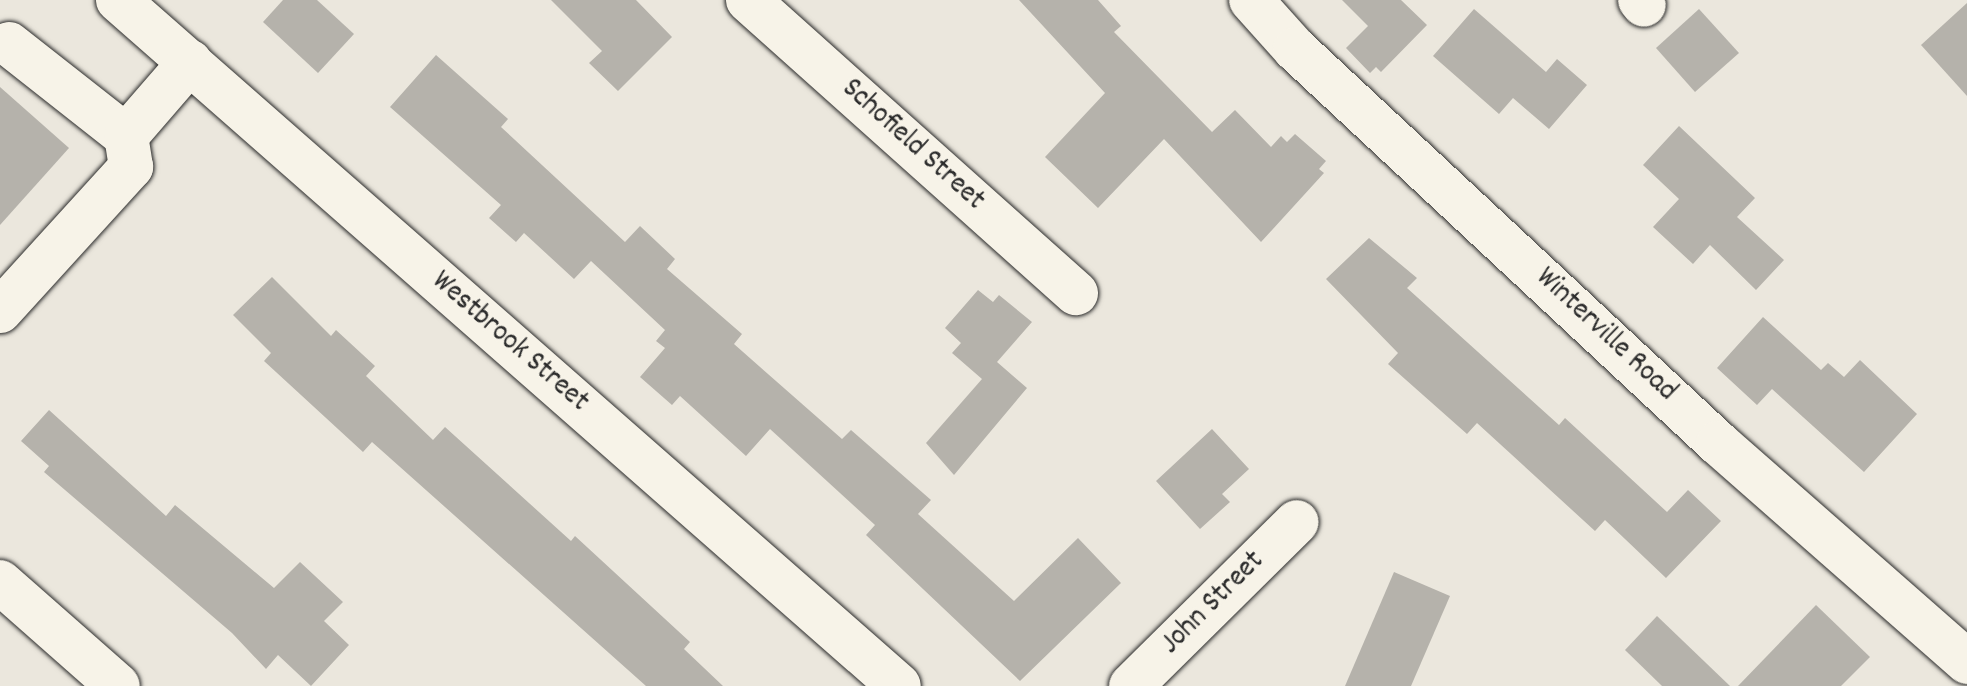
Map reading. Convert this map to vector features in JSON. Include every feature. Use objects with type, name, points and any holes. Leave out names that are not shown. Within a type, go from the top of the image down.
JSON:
[{"type":"street","name":"Westbrook Street","points":[[118,0],[899,686]]},
{"type":"street","name":"Schofield Street","points":[[748,0],[1076,293]]},
{"type":"street","name":"Winterville Road","points":[[1251,0],[1295,49],[1718,443],[1967,662]]},
{"type":"street","points":[[0,311],[131,167],[126,136],[9,44]]},
{"type":"street","points":[[126,136],[190,62]]},
{"type":"street","name":"John Street","points":[[1131,686],[1297,522]]},
{"type":"street","points":[[0,582],[118,686]]},
{"type":"building","points":[[283,0],[317,0],[354,34],[318,73],[263,22]]},
{"type":"building","points":[[551,0],[636,0],[672,37],[618,91],[589,63],[602,51]]},
{"type":"building","points":[[1019,0],[1098,0],[1121,26],[1114,32],[1212,132],[1235,110],[1271,147],[1281,136],[1287,142],[1295,134],[1326,161],[1319,169],[1324,173],[1261,242],[1164,139],[1098,208],[1045,157],[1105,93]]},
{"type":"building","points":[[1342,0],[1401,0],[1427,25],[1381,72],[1376,67],[1370,73],[1346,48],[1368,26]]},
{"type":"building","points":[[1967,3],[1967,96],[1921,45]]},
{"type":"building","points":[[1474,9],[1546,72],[1557,59],[1587,85],[1549,129],[1513,98],[1499,114],[1433,56]]},
{"type":"building","points":[[1699,9],[1739,53],[1695,92],[1656,48]]},
{"type":"building","points":[[436,55],[508,119],[501,127],[625,242],[640,226],[675,259],[667,269],[742,334],[734,344],[842,439],[851,430],[931,500],[918,514],[1014,601],[1078,538],[1121,583],[1020,681],[866,535],[875,525],[770,429],[746,456],[680,396],[672,405],[640,377],[665,348],[656,341],[665,330],[591,261],[574,279],[524,233],[516,242],[489,218],[501,205],[390,107]]},
{"type":"building","points":[[0,87],[69,148],[0,225]]},
{"type":"building","points":[[1679,126],[1755,198],[1737,217],[1784,260],[1756,290],[1710,245],[1693,264],[1653,227],[1679,199],[1643,165]]},
{"type":"building","points":[[1369,238],[1417,278],[1407,288],[1559,425],[1565,418],[1667,512],[1688,490],[1721,521],[1666,578],[1605,520],[1595,531],[1477,423],[1467,434],[1388,364],[1398,353],[1326,279]]},
{"type":"building","points":[[272,277],[331,336],[336,330],[375,366],[366,376],[433,440],[445,427],[571,541],[575,536],[690,642],[684,649],[723,686],[646,686],[372,442],[363,452],[264,361],[271,353],[233,315]]},
{"type":"building","points":[[978,290],[993,302],[999,295],[1032,322],[997,362],[1027,388],[954,475],[926,443],[982,379],[952,353],[961,343],[945,328]]},
{"type":"building","points":[[1763,317],[1821,370],[1828,363],[1844,377],[1860,360],[1917,414],[1864,472],[1772,389],[1757,405],[1717,368]]},
{"type":"building","points":[[49,410],[166,516],[175,505],[274,588],[300,562],[343,602],[324,621],[349,645],[311,686],[278,655],[266,669],[232,633],[44,472],[49,466],[21,441]]},
{"type":"building","points":[[1212,429],[1249,469],[1222,494],[1230,502],[1200,529],[1156,481]]},
{"type":"building","points":[[1394,572],[1450,596],[1411,686],[1345,686]]},
{"type":"building","points":[[1816,605],[1870,657],[1841,686],[1738,686]]},
{"type":"building","points":[[1657,616],[1730,686],[1662,686],[1625,650]]}]
